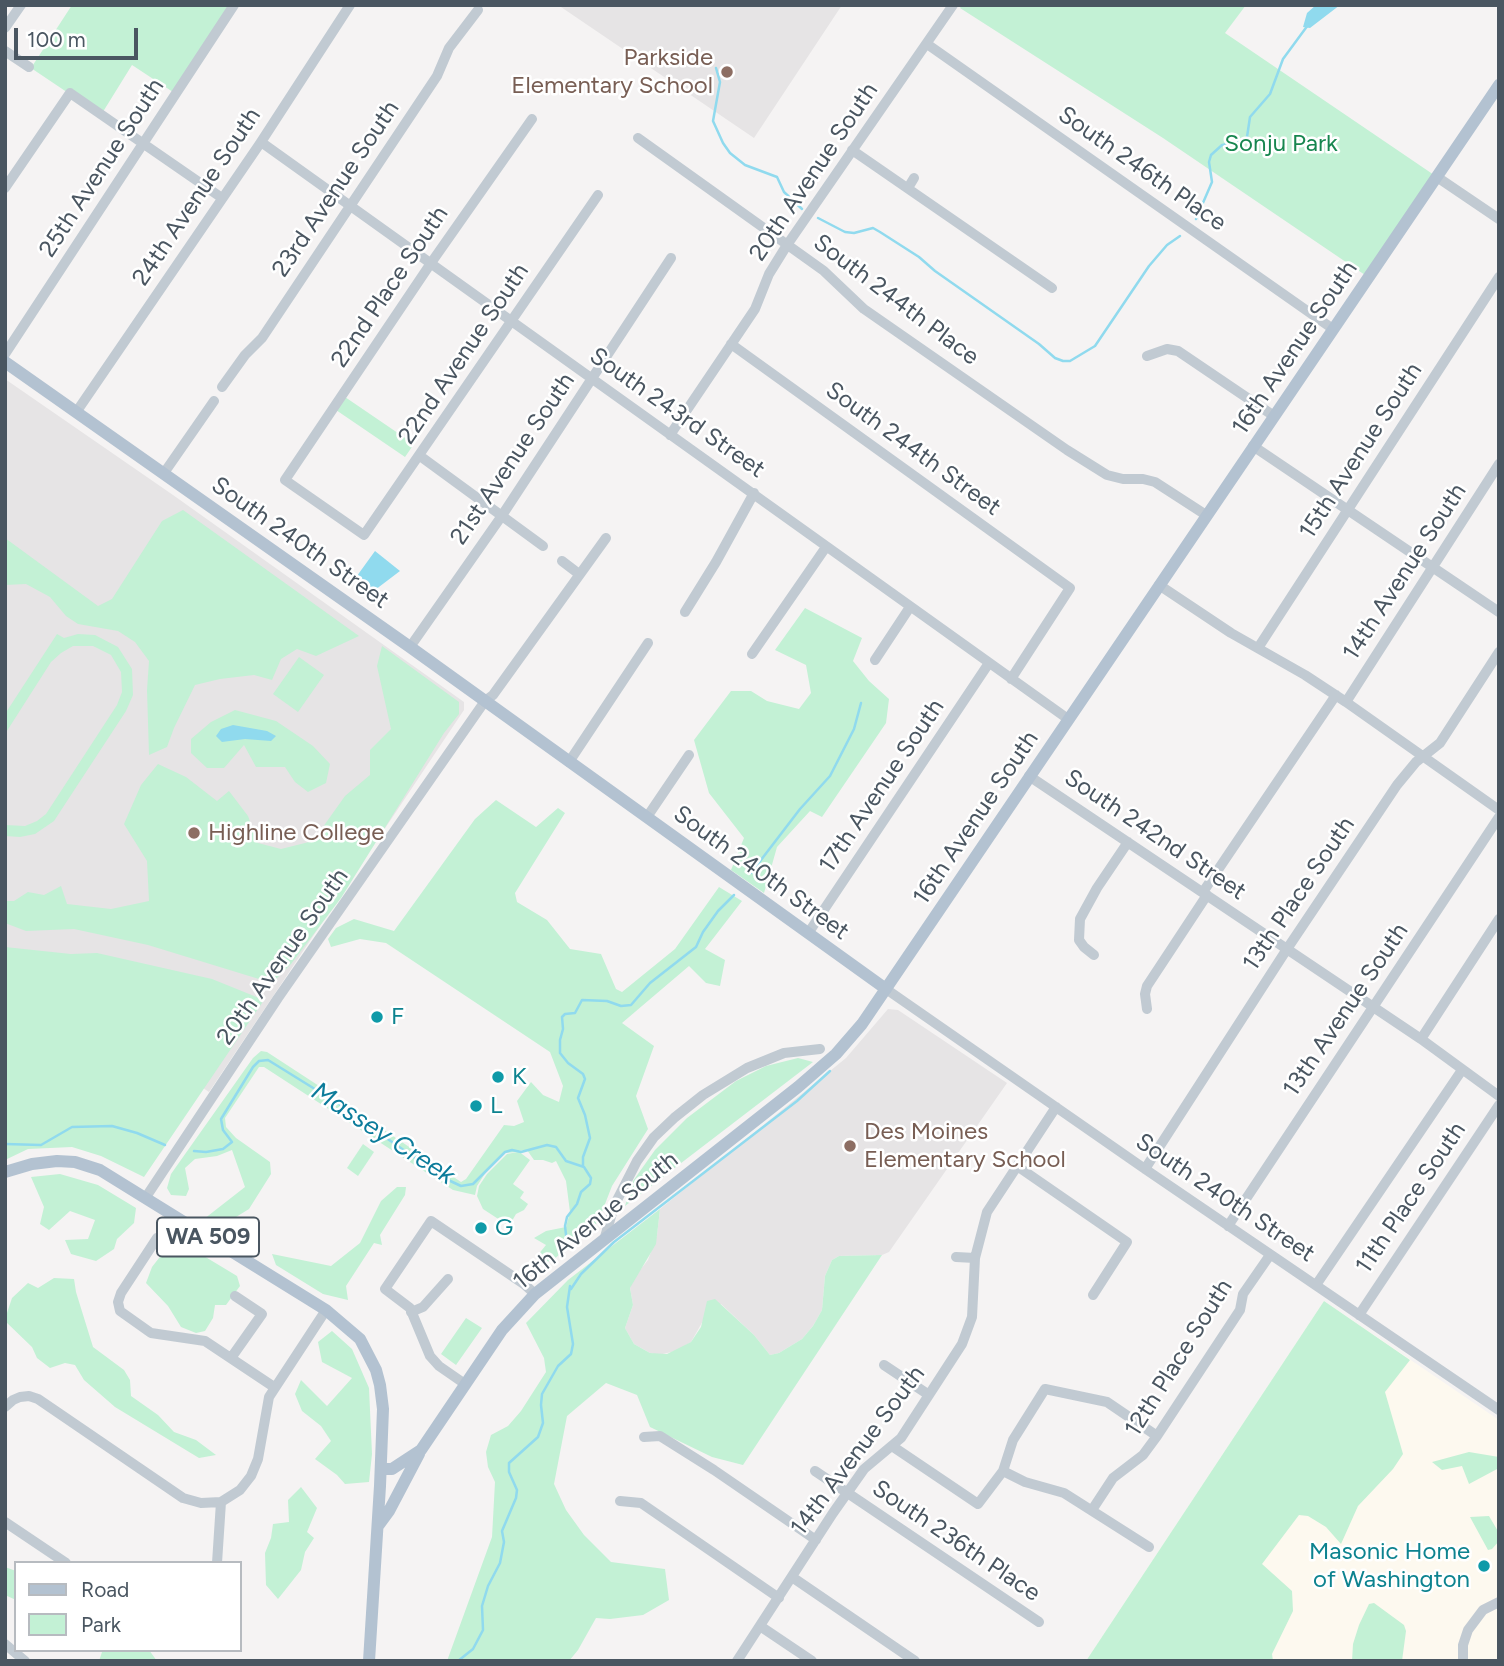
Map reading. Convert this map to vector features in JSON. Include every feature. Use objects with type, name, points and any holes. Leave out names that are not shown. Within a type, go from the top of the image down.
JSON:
[{"type":"main road","name":"16th Avenue South","points":[[381,1469],[392,1469],[421,1450],[502,1330],[535,1294],[816,1073],[862,1024],[1499,85]]},
{"type":"main road","name":"South 240th Street","points":[[5,362],[410,647],[886,989]]},
{"type":"main road","name":"WA 509","points":[[5,1172],[39,1163],[75,1162],[109,1174],[327,1310],[360,1339],[376,1370],[382,1397],[381,1469],[369,1661]]},
{"type":"main road","points":[[381,1449],[407,1461]]},
{"type":"main road","points":[[378,1526],[389,1511],[421,1450]]},
{"type":"street","points":[[5,28],[21,5]]},
{"type":"street","name":"25th Avenue South","points":[[5,354],[234,5]]},
{"type":"street","name":"24th Avenue South","points":[[77,411],[261,142],[350,5]]},
{"type":"street","name":"20th Avenue South","points":[[670,435],[760,300],[769,274],[788,245],[953,5]]},
{"type":"street","name":"23rd Avenue South","points":[[222,387],[245,355],[262,338],[437,76],[449,48],[478,10]]},
{"type":"street","name":"South 246th Place","points":[[927,44],[1333,329]]},
{"type":"street","points":[[5,51],[29,67]]},
{"type":"street","points":[[5,188],[70,93],[222,198]]},
{"type":"street","name":"22nd Place South","points":[[364,536],[285,480],[532,119]]},
{"type":"street","name":"South 244th Place","points":[[638,138],[832,278],[864,309],[994,393],[1112,477],[1155,482],[1206,515]]},
{"type":"street","name":"South 243rd Street","points":[[261,142],[1068,719]]},
{"type":"street","points":[[852,150],[1003,248],[1052,288]]},
{"type":"street","points":[[1437,177],[1499,219]]},
{"type":"street","points":[[908,188],[914,178]]},
{"type":"street","name":"22nd Avenue South","points":[[364,536],[598,195]]},
{"type":"street","name":"21st Avenue South","points":[[410,647],[501,517],[671,258]]},
{"type":"street","name":"15th Avenue South","points":[[1258,648],[1499,278]]},
{"type":"street","name":"South 244th Street","points":[[731,344],[1070,589],[1011,679]]},
{"type":"street","points":[[1147,356],[1167,349],[1178,351],[1274,416]]},
{"type":"street","points":[[164,473],[214,401]]},
{"type":"street","points":[[1253,446],[1499,612]]},
{"type":"street","points":[[420,456],[543,546]]},
{"type":"street","name":"14th Avenue South","points":[[1346,702],[1499,464]]},
{"type":"street","points":[[685,612],[754,493]]},
{"type":"street","name":"20th Avenue South","points":[[146,1197],[278,998],[485,701],[493,695],[606,538]]},
{"type":"street","points":[[752,654],[827,547]]},
{"type":"street","points":[[562,561],[579,573]]},
{"type":"street","points":[[1159,585],[1336,695],[1499,810]]},
{"type":"street","points":[[875,660],[910,607]]},
{"type":"street","points":[[569,762],[648,643]]},
{"type":"street","name":"13th Place South","points":[[1145,1169],[1287,949],[1406,774],[1445,736],[1499,652]]},
{"type":"street","name":"17th Avenue South","points":[[809,932],[989,663]]},
{"type":"street","points":[[1147,1009],[1147,986],[1336,695]]},
{"type":"street","points":[[647,817],[689,755]]},
{"type":"street","name":"South 242nd Street","points":[[1030,776],[1421,1039],[1499,1096]]},
{"type":"street","name":"13th Avenue South","points":[[1228,1226],[1499,817]]},
{"type":"street","points":[[1094,955],[1079,940],[1080,919],[1128,842]]},
{"type":"street","points":[[1421,1039],[1499,919]]},
{"type":"street","name":"South 240th Street","points":[[886,989],[1269,1255],[1499,1410]]},
{"type":"street","points":[[605,1237],[609,1217],[631,1171],[649,1144],[674,1118],[717,1085],[754,1065],[784,1053],[820,1049]]},
{"type":"street","points":[[1315,1285],[1462,1070]]},
{"type":"street","name":"11th Place South","points":[[1359,1315],[1499,1105]]},
{"type":"street","name":"14th Avenue South","points":[[737,1661],[816,1540],[873,1460],[901,1438],[968,1331],[972,1317],[975,1258],[987,1212],[1056,1107]]},
{"type":"street","points":[[1017,1166],[1127,1242],[1093,1295]]},
{"type":"street","points":[[465,1384],[439,1366],[430,1356],[411,1311],[406,1304],[384,1289],[431,1221],[535,1294]]},
{"type":"street","points":[[157,1238],[121,1293],[118,1302],[120,1311],[151,1333],[205,1341],[274,1387]]},
{"type":"street","name":"12th Place South","points":[[1092,1510],[1113,1478],[1143,1455],[1157,1436],[1240,1310],[1243,1294],[1269,1255]]},
{"type":"street","points":[[956,1257],[975,1258]]},
{"type":"street","points":[[411,1311],[423,1307],[448,1279]]},
{"type":"street","points":[[231,1358],[261,1314],[235,1296]]},
{"type":"street","points":[[9,1404],[29,1396],[38,1399],[183,1498],[201,1503],[221,1502],[240,1490],[251,1476],[258,1459],[269,1397],[327,1310]]},
{"type":"street","points":[[884,1365],[929,1395]]},
{"type":"street","points":[[892,1446],[978,1504],[1003,1471],[1013,1440],[1045,1390],[1107,1402],[1157,1436]]},
{"type":"street","points":[[644,1437],[660,1436],[816,1540]]},
{"type":"street","name":"South 236th Place","points":[[815,1471],[1039,1622]]},
{"type":"street","points":[[1003,1471],[1024,1482],[1064,1493],[1149,1547]]},
{"type":"street","points":[[620,1501],[641,1503],[779,1598]]},
{"type":"street","points":[[217,1561],[221,1502]]},
{"type":"street","points":[[5,1522],[63,1561]]},
{"type":"street","points":[[792,1577],[915,1661]]},
{"type":"street","points":[[1463,1661],[1463,1645],[1468,1630],[1483,1610],[1499,1602]]},
{"type":"street","points":[[760,1626],[812,1661]]},
{"type":"shaded area","name":"Parkside Elementary School","points":[[558,5],[842,5],[754,138]]},
{"type":"shaded area","name":"Highline College","points":[[5,379],[464,702],[464,710],[209,1092],[5,955]]},
{"type":"shaded area","name":"Des Moines Elementary School","points":[[888,1009],[898,1010],[1007,1083],[889,1252],[882,1255],[839,1256],[832,1260],[825,1276],[822,1310],[813,1326],[802,1339],[779,1353],[770,1355],[754,1335],[721,1304],[704,1319],[691,1342],[676,1351],[658,1355],[634,1344],[625,1328],[633,1305],[630,1288],[632,1280],[648,1260],[657,1235],[660,1209],[846,1058]]},
{"type":"shaded area","name":"Masonic Home of Washington","points":[[1324,1301],[1499,1420],[1499,1661],[1086,1661]]},
{"type":"green space","points":[[72,5],[234,5],[176,94],[132,65],[101,115],[31,68]]},
{"type":"green space","name":"Sonju Park","points":[[962,5],[1246,5],[1225,33],[1437,177],[1368,277],[1163,138],[960,8]]},
{"type":"green space","points":[[345,397],[414,444],[405,457],[336,410]]},
{"type":"green space","points":[[183,510],[359,636],[316,656],[297,649],[281,659],[272,680],[254,675],[195,685],[167,747],[149,755],[149,661],[135,642],[118,631],[78,624],[66,616],[50,597],[26,584],[5,585],[5,538],[98,606],[112,599],[162,521]]},
{"type":"green space","points":[[805,608],[862,638],[853,661],[869,681],[889,699],[886,723],[822,817],[810,811],[777,847],[764,893],[731,870],[744,838],[709,793],[694,740],[731,691],[751,691],[767,701],[799,709],[811,693],[806,665],[775,650]]},
{"type":"green space","points":[[57,634],[64,638],[78,634],[95,635],[118,647],[132,669],[133,695],[126,711],[54,821],[35,834],[5,836],[5,825],[25,826],[46,814],[117,705],[122,692],[121,672],[111,655],[93,646],[73,646],[51,662],[5,734],[5,714]]},
{"type":"green space","points":[[382,646],[459,702],[459,714],[444,733],[341,898],[291,964],[272,983],[148,945],[74,929],[26,931],[5,923],[5,901],[14,901],[28,892],[44,895],[61,886],[67,904],[111,909],[149,901],[147,861],[124,824],[141,785],[158,764],[186,777],[217,801],[229,791],[248,816],[258,843],[281,849],[313,841],[345,796],[370,775],[370,750],[391,729],[377,666]]},
{"type":"green space","points":[[299,657],[324,675],[298,712],[273,694]]},
{"type":"green space","points":[[235,710],[276,721],[313,746],[330,764],[326,783],[308,792],[295,782],[285,767],[256,767],[244,745],[224,768],[207,768],[191,753],[191,739],[211,722]]},
{"type":"green space","points":[[496,800],[536,827],[558,808],[565,813],[515,893],[517,902],[547,920],[570,949],[601,954],[616,989],[622,992],[675,949],[719,887],[742,901],[705,949],[725,960],[720,986],[706,983],[689,966],[622,1023],[654,1046],[636,1096],[648,1129],[612,1186],[598,1222],[553,1260],[540,1264],[537,1256],[546,1245],[534,1238],[546,1231],[566,1227],[570,1212],[566,1181],[556,1161],[552,1163],[534,1160],[527,1150],[518,1151],[530,1160],[513,1184],[524,1192],[520,1198],[528,1204],[516,1214],[509,1226],[483,1209],[477,1196],[479,1186],[487,1174],[507,1154],[518,1152],[505,1153],[486,1172],[477,1186],[475,1195],[453,1190],[264,1067],[259,1067],[225,1118],[226,1127],[236,1138],[270,1162],[271,1174],[249,1209],[228,1222],[260,1245],[258,1256],[221,1234],[204,1219],[245,1187],[232,1150],[217,1156],[195,1159],[185,1168],[189,1189],[186,1196],[171,1195],[167,1188],[171,1174],[253,1058],[261,1051],[267,1052],[316,1084],[461,1182],[466,1179],[504,1125],[514,1126],[524,1122],[517,1101],[531,1082],[543,1095],[559,1102],[563,1086],[550,1052],[386,943],[360,939],[331,947],[328,939],[336,928],[354,919],[394,931],[475,819]]},
{"type":"green space","points":[[5,947],[71,954],[97,953],[212,979],[264,1000],[144,1177],[101,1156],[72,1147],[28,1149],[5,1160]]},
{"type":"green space","points":[[798,1058],[813,1062],[625,1206],[633,1181],[655,1150],[687,1118],[736,1081],[766,1066]]},
{"type":"green space","points":[[363,1144],[374,1152],[358,1176],[347,1168]]},
{"type":"green space","points":[[60,1174],[98,1185],[136,1208],[134,1223],[117,1239],[114,1249],[96,1261],[71,1254],[65,1240],[88,1239],[95,1220],[70,1211],[49,1230],[40,1224],[44,1207],[31,1177]]},
{"type":"green space","points":[[397,1187],[406,1187],[405,1195],[380,1235],[382,1245],[374,1243],[346,1286],[348,1300],[323,1294],[276,1265],[272,1254],[331,1266],[360,1243],[381,1201]]},
{"type":"green space","points":[[660,1209],[656,1244],[630,1288],[633,1305],[625,1328],[634,1344],[650,1353],[667,1354],[691,1342],[701,1327],[707,1301],[715,1299],[754,1335],[770,1355],[779,1353],[802,1339],[813,1326],[822,1310],[825,1276],[832,1260],[839,1256],[882,1255],[743,1465],[712,1457],[650,1427],[637,1395],[606,1383],[567,1416],[554,1484],[566,1510],[584,1535],[611,1562],[665,1569],[669,1600],[643,1615],[596,1618],[569,1661],[447,1661],[492,1537],[495,1482],[488,1467],[486,1452],[491,1435],[508,1426],[546,1372],[544,1358],[526,1323],[568,1280]]},
{"type":"green space","points":[[179,1241],[237,1276],[240,1286],[226,1305],[215,1305],[213,1318],[205,1331],[196,1333],[181,1327],[168,1306],[146,1283],[152,1267],[166,1249]]},
{"type":"green space","points":[[54,1278],[74,1279],[93,1347],[124,1370],[130,1380],[131,1396],[158,1415],[174,1432],[196,1440],[216,1455],[199,1458],[115,1407],[84,1380],[75,1365],[65,1363],[50,1368],[37,1358],[32,1347],[5,1319],[12,1298],[28,1283],[38,1288]]},
{"type":"green space","points":[[1324,1301],[1410,1360],[1385,1392],[1403,1454],[1393,1469],[1358,1506],[1341,1544],[1326,1527],[1308,1516],[1299,1515],[1262,1564],[1292,1591],[1293,1611],[1272,1654],[1273,1661],[1086,1661]]},
{"type":"green space","points":[[466,1318],[482,1328],[456,1365],[441,1354]]},
{"type":"green space","points":[[332,1331],[352,1349],[369,1388],[372,1454],[369,1482],[345,1484],[315,1459],[331,1441],[321,1426],[302,1411],[295,1394],[301,1380],[327,1406],[352,1378],[322,1362],[318,1342]]},
{"type":"green space","points":[[1469,1452],[1499,1457],[1499,1468],[1469,1484],[1462,1466],[1442,1470],[1432,1462]]},
{"type":"green space","points":[[301,1487],[317,1508],[307,1532],[314,1538],[305,1552],[301,1570],[278,1599],[266,1585],[265,1553],[273,1524],[289,1522],[288,1500]]},
{"type":"green space","points":[[1489,1516],[1499,1533],[1499,1541],[1488,1550],[1470,1517]]},
{"type":"green space","points":[[5,1567],[14,1570],[14,1599],[5,1595]]},
{"type":"green space","points":[[1374,1603],[1404,1625],[1406,1631],[1402,1661],[1352,1661],[1353,1644],[1359,1625],[1369,1604]]},
{"type":"green space","points":[[102,1652],[150,1652],[157,1661],[99,1661]]},
{"type":"water","points":[[1316,5],[1340,5],[1310,28],[1303,27],[1307,13]]},
{"type":"water","points":[[375,551],[400,571],[371,593],[354,580]]},
{"type":"water","points":[[233,725],[267,731],[276,736],[271,741],[245,739],[222,742],[216,736],[221,729]]},
{"type":"waterway","points":[[1196,219],[1212,182],[1209,162],[1211,155],[1222,145],[1239,142],[1247,137],[1250,117],[1270,94],[1283,59],[1308,25]]},
{"type":"waterway","points":[[716,68],[720,82],[713,121],[723,143],[730,153],[745,165],[777,177],[784,192],[802,209]]},
{"type":"waterway","points":[[818,218],[845,232],[854,233],[873,228],[880,232],[919,257],[1055,358],[1063,361],[1070,361],[1095,346],[1149,266],[1167,245],[1180,236]]},
{"type":"waterway","points":[[751,873],[800,809],[830,776],[854,729],[861,703]]},
{"type":"waterway","points":[[583,1166],[583,1157],[590,1138],[578,1098],[585,1079],[560,1053],[562,1017],[575,1013],[582,1000],[631,1005],[650,983],[696,947],[718,911],[734,895]]},
{"type":"waterway","name":"Massey Creek","points":[[194,1151],[223,1149],[232,1142],[223,1130],[221,1119],[253,1067],[259,1061],[268,1060],[360,1117],[444,1178],[461,1186],[473,1184],[505,1152],[521,1152],[547,1145],[556,1147],[566,1161],[584,1167],[591,1178],[590,1184],[581,1192],[577,1204],[567,1217],[567,1243]]},
{"type":"waterway","points":[[571,1289],[581,1274],[614,1242],[797,1101],[830,1071]]},
{"type":"waterway","name":"Massey Creek","points":[[5,1144],[41,1145],[72,1127],[112,1126],[165,1145]]},
{"type":"waterway","name":"Massey Creek","points":[[458,1661],[473,1649],[483,1630],[482,1606],[488,1586],[500,1563],[504,1542],[502,1531],[516,1498],[517,1490],[509,1472],[509,1463],[538,1437],[543,1423],[542,1394],[558,1366],[571,1354],[573,1344],[567,1307],[570,1286]]},
{"type":"place","name":"Parkside Elementary School","points":[[727,72]]},
{"type":"place","name":"Highline College","points":[[194,833]]},
{"type":"place","name":"F","points":[[377,1017]]},
{"type":"place","name":"K","points":[[498,1077]]},
{"type":"place","name":"L","points":[[476,1106]]},
{"type":"place","name":"Des Moines Elementary School","points":[[850,1146]]},
{"type":"place","name":"G","points":[[481,1228]]},
{"type":"place","name":"Masonic Home of Washington","points":[[1484,1566]]}]
